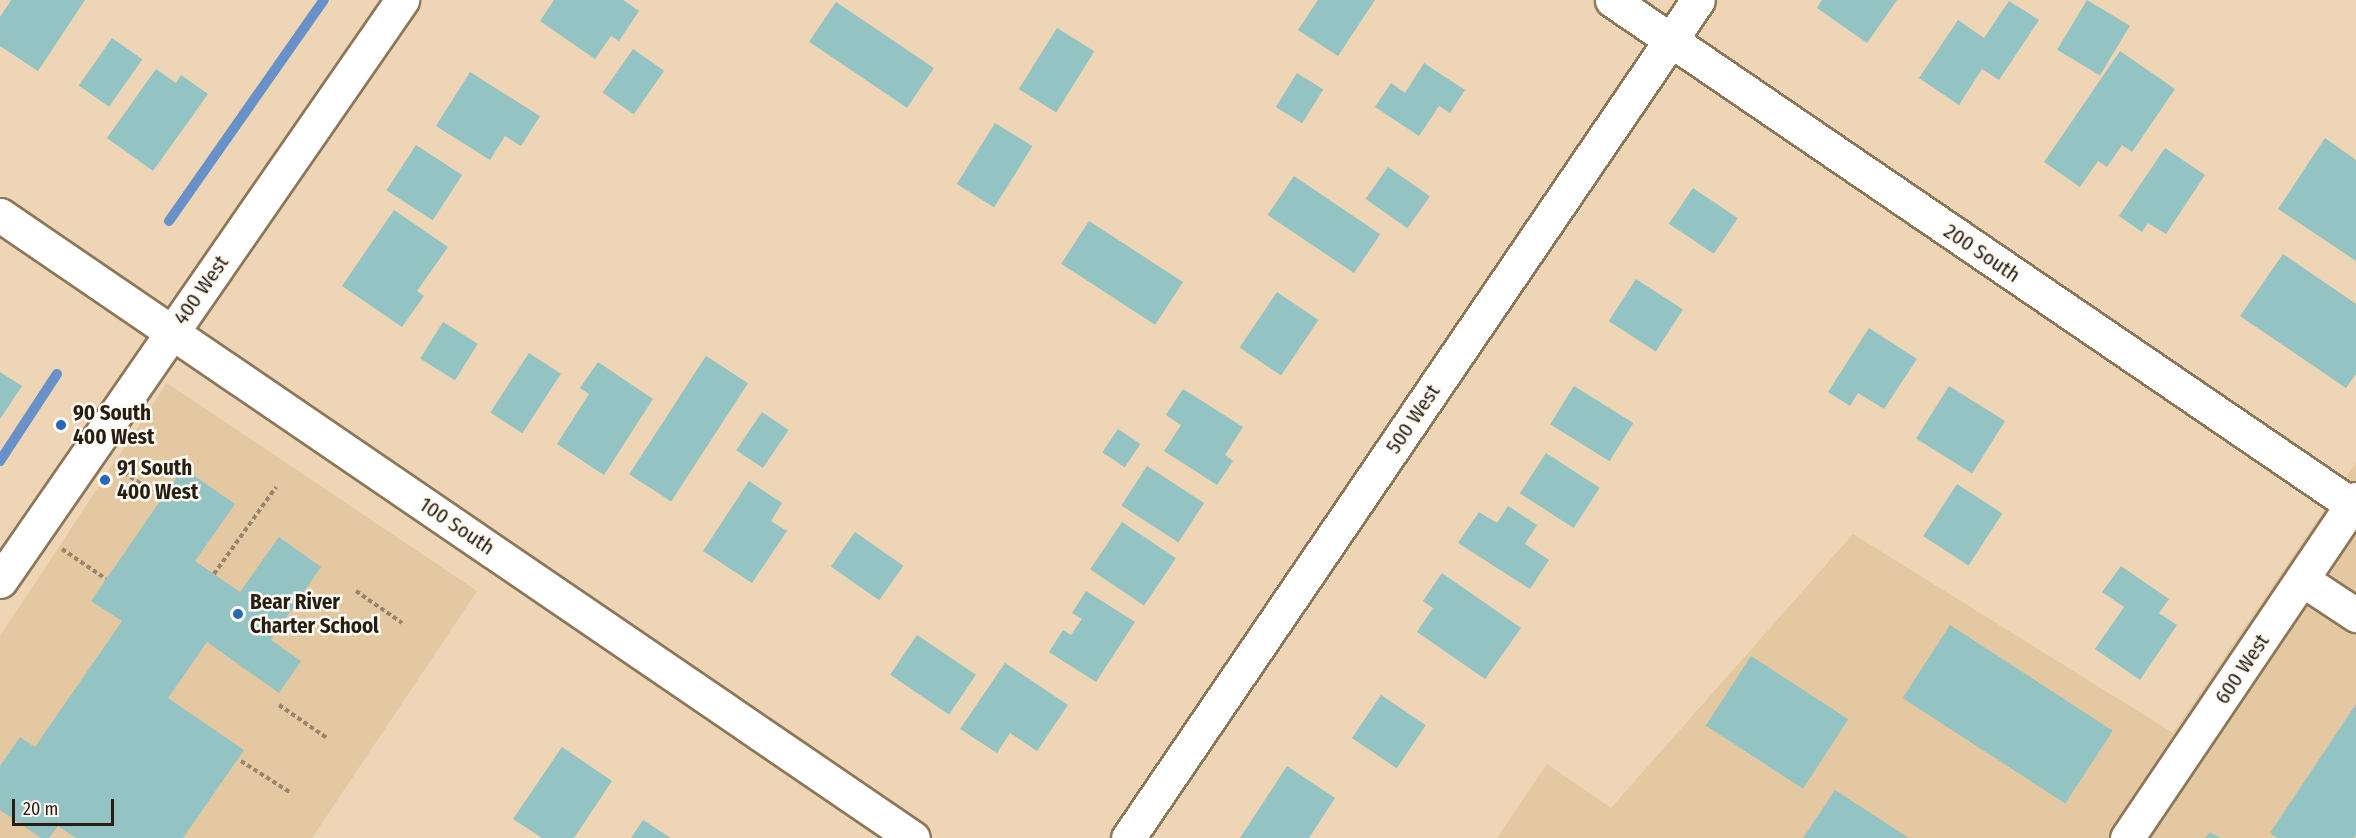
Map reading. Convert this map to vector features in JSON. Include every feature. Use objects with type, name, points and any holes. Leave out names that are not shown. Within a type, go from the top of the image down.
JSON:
[{"type":"street","name":"400 West","points":[[0,581],[402,0]]},
{"type":"street","name":"200 South","points":[[1612,0],[2354,502]]},
{"type":"street","name":"500 West","points":[[1128,838],[1698,0]]},
{"type":"street","name":"100 South","points":[[0,215],[914,838]]},
{"type":"street","name":"600 West","points":[[2127,838],[2354,502]]},
{"type":"street","points":[[2303,580],[2356,615]]},
{"type":"path","points":[[117,467],[162,499]]},
{"type":"path","points":[[214,574],[276,488]]},
{"type":"path","points":[[56,545],[106,579]]},
{"type":"path","points":[[356,591],[402,623]]},
{"type":"path","points":[[279,705],[327,738]]},
{"type":"path","points":[[241,761],[291,794]]},
{"type":"shaded area","name":"Bear River Charter School","points":[[167,383],[477,591],[312,838],[0,838],[0,636]]},
{"type":"shaded area","points":[[2356,463],[2356,838],[1497,838],[1547,764],[1611,808],[1853,534],[2173,733]]},
{"type":"building","points":[[11,0],[85,0],[38,71],[0,46],[0,17]]},
{"type":"building","points":[[554,0],[623,0],[639,11],[619,41],[611,36],[595,59],[540,21]]},
{"type":"building","points":[[1318,0],[1375,0],[1338,56],[1298,30]]},
{"type":"building","points":[[1822,0],[1897,0],[1867,43],[1817,8]]},
{"type":"building","points":[[2087,0],[2130,26],[2100,75],[2057,50]]},
{"type":"building","points":[[2009,1],[2039,20],[1999,80],[1982,69],[1959,105],[1919,78],[1958,20],[1984,38]]},
{"type":"building","points":[[836,2],[934,68],[907,108],[809,42]]},
{"type":"building","points":[[1057,28],[1094,51],[1056,112],[1019,89]]},
{"type":"building","points":[[112,38],[142,59],[109,107],[79,86]]},
{"type":"building","points":[[633,49],[664,71],[634,114],[603,92]]},
{"type":"building","points":[[2120,51],[2175,89],[2132,152],[2122,145],[2107,167],[2098,161],[2080,187],[2044,162]]},
{"type":"building","points":[[1424,63],[1465,90],[1450,113],[1439,106],[1419,136],[1375,107],[1391,83],[1405,93]]},
{"type":"building","points":[[156,69],[176,83],[181,75],[208,94],[153,171],[107,138]]},
{"type":"building","points":[[470,72],[540,116],[521,146],[505,136],[490,160],[436,126]]},
{"type":"building","points":[[1297,73],[1323,89],[1302,123],[1276,107]]},
{"type":"building","points":[[995,123],[1032,146],[994,207],[957,184]]},
{"type":"building","points":[[2325,138],[2356,160],[2356,261],[2278,209]]},
{"type":"building","points":[[416,145],[462,175],[433,220],[387,190]]},
{"type":"building","points":[[2165,148],[2205,175],[2166,234],[2148,223],[2142,232],[2119,216]]},
{"type":"building","points":[[1388,167],[1430,196],[1407,228],[1366,199]]},
{"type":"building","points":[[1294,176],[1380,234],[1354,273],[1268,215]]},
{"type":"building","points":[[1693,188],[1738,218],[1714,254],[1669,224]]},
{"type":"building","points":[[394,210],[448,247],[417,291],[424,296],[402,327],[342,286]]},
{"type":"building","points":[[1089,221],[1183,282],[1155,325],[1061,264]]},
{"type":"building","points":[[2283,254],[2356,304],[2356,374],[2346,388],[2240,316]]},
{"type":"building","points":[[1636,279],[1683,309],[1656,351],[1609,321]]},
{"type":"building","points":[[1277,292],[1318,320],[1281,376],[1240,348]]},
{"type":"building","points":[[443,322],[478,344],[455,380],[420,358]]},
{"type":"building","points":[[1869,328],[1917,359],[1884,409],[1858,393],[1850,406],[1828,392]]},
{"type":"building","points":[[529,353],[561,374],[522,433],[490,413]]},
{"type":"building","points":[[706,356],[748,383],[671,501],[629,474]]},
{"type":"building","points":[[598,362],[653,399],[604,475],[557,444],[589,394],[580,388]]},
{"type":"building","points":[[0,372],[22,386],[0,419]]},
{"type":"building","points":[[1574,386],[1633,423],[1610,461],[1550,424]]},
{"type":"building","points":[[1949,386],[2005,421],[1972,474],[1916,439]]},
{"type":"building","points":[[1183,389],[1243,427],[1225,455],[1233,461],[1217,485],[1164,451],[1181,425],[1166,415]]},
{"type":"building","points":[[762,412],[789,430],[763,468],[736,450]]},
{"type":"building","points":[[1118,429],[1140,444],[1125,467],[1102,452]]},
{"type":"building","points":[[1546,453],[1600,488],[1574,528],[1520,493]]},
{"type":"building","points":[[1147,466],[1204,503],[1178,542],[1121,505]]},
{"type":"building","name":"Bear River Charter School","points":[[183,468],[235,504],[195,561],[240,592],[279,537],[321,567],[271,640],[301,661],[279,693],[207,642],[168,698],[244,750],[183,838],[76,838],[58,826],[49,838],[41,838],[0,810],[0,766],[20,737],[35,747],[122,621],[91,601]]},
{"type":"building","points":[[749,481],[782,503],[771,521],[787,531],[752,583],[703,551]]},
{"type":"building","points":[[1957,484],[2002,513],[1969,565],[1923,536]]},
{"type":"building","points":[[1508,506],[1537,525],[1525,544],[1549,560],[1530,589],[1458,543],[1479,512],[1497,523]]},
{"type":"building","points":[[1122,522],[1176,558],[1144,606],[1090,569]]},
{"type":"building","points":[[855,532],[903,566],[879,600],[831,566]]},
{"type":"building","points":[[2121,566],[2169,599],[2159,613],[2177,625],[2140,680],[2095,649],[2124,607],[2102,592]]},
{"type":"building","points":[[1442,573],[1521,628],[1485,679],[1417,632],[1433,608],[1423,601]]},
{"type":"building","points":[[1086,591],[1135,622],[1096,682],[1049,652],[1063,630],[1071,635],[1082,619],[1072,613]]},
{"type":"building","points":[[1950,625],[2113,731],[2065,804],[1903,698]]},
{"type":"building","points":[[917,635],[976,675],[949,714],[890,675]]},
{"type":"building","points":[[1751,656],[1848,719],[1803,789],[1706,726]]},
{"type":"building","points":[[1005,663],[1068,705],[1037,751],[1010,733],[997,753],[960,729]]},
{"type":"building","points":[[1381,695],[1426,725],[1397,768],[1352,738]]},
{"type":"building","points":[[2356,704],[2356,834],[2354,838],[2278,838],[2270,833]]},
{"type":"building","points":[[562,747],[612,781],[574,838],[542,838],[513,819]]},
{"type":"building","points":[[1287,766],[1335,798],[1309,838],[1240,838]]},
{"type":"building","points":[[1835,790],[1909,838],[1803,838]]},
{"type":"building","points":[[643,820],[671,838],[631,838]]},
{"type":"building","points":[[2210,832],[2220,838],[2205,838]]},
{"type":"waterway","points":[[169,221],[324,0]]},
{"type":"waterway","points":[[0,461],[57,374]]},
{"type":"place","name":"90 South 400 West","points":[[61,425]]},
{"type":"place","name":"91 South 400 West","points":[[105,480]]},
{"type":"place","name":"Bear River Charter School","points":[[238,614]]}]
